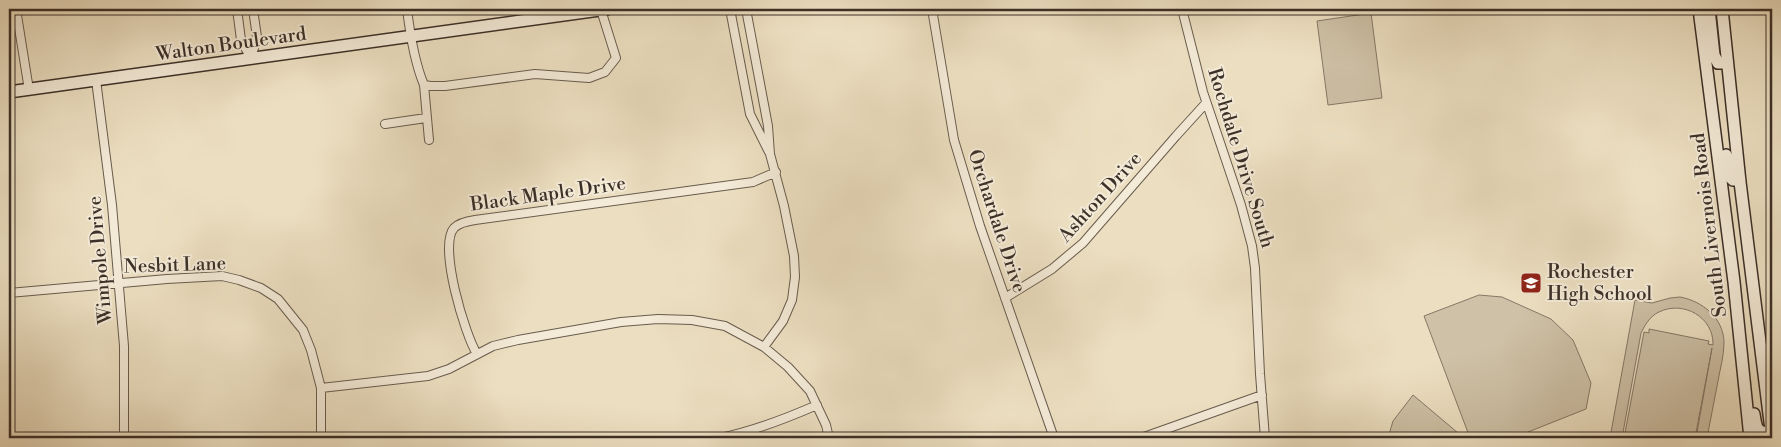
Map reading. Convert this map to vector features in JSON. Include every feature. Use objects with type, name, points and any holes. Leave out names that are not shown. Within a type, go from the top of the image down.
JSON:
[{"type":"main road","name":"Walton Boulevard","points":[[10,92],[604,9]]},
{"type":"main road","name":"South Livernois Road","points":[[1699,9],[1714,114],[1750,438]]},
{"type":"main road","points":[[1709,9],[1714,55],[1718,63],[1727,63]]},
{"type":"main road","name":"South Livernois Road","points":[[1722,9],[1736,146],[1772,438]]},
{"type":"main road","points":[[1709,77],[1715,77],[1723,85],[1730,131],[1736,146]]},
{"type":"main road","points":[[1714,114],[1722,125],[1729,176],[1733,180],[1740,180]]},
{"type":"main road","points":[[1729,244],[1737,244],[1742,249],[1748,294],[1755,305]]},
{"type":"main road","points":[[1743,369],[1750,381],[1756,426],[1762,433],[1772,433]]},
{"type":"street","points":[[16,9],[29,90]]},
{"type":"street","points":[[237,9],[240,40],[251,59]]},
{"type":"street","points":[[251,59],[257,37],[253,9]]},
{"type":"street","points":[[407,9],[419,72],[424,85],[428,140]]},
{"type":"street","points":[[424,85],[445,86],[535,74],[589,78],[605,72],[616,58],[604,9]]},
{"type":"street","points":[[730,9],[750,114],[770,154],[776,172],[791,240],[796,277],[792,300],[783,321],[764,346]]},
{"type":"street","points":[[746,9],[768,126],[770,154]]},
{"type":"street","name":"Orchardale Drive","points":[[932,9],[954,140],[980,226],[1054,438]]},
{"type":"street","name":"Rochdale Drive South","points":[[1182,9],[1206,103],[1241,205],[1252,246],[1255,268],[1265,438]]},
{"type":"street","points":[[9,74],[10,92]]},
{"type":"street","name":"Wimpole Drive","points":[[96,80],[120,283],[125,367],[124,438]]},
{"type":"street","name":"Ashton Drive","points":[[1005,298],[1052,269],[1083,244],[1206,103]]},
{"type":"street","points":[[385,124],[426,118]]},
{"type":"street","name":"Black Maple Drive","points":[[477,354],[463,323],[451,268],[450,237],[454,228],[463,222],[753,182],[776,172]]},
{"type":"street","name":"Nesbit Lane","points":[[9,293],[222,276],[261,288],[278,299],[303,330],[316,365],[321,388],[321,438]]},
{"type":"street","points":[[321,388],[428,376],[449,369],[493,346],[518,340],[621,322],[658,319],[692,320],[725,326],[764,346],[788,367],[810,391],[826,425],[829,438]]},
{"type":"street","points":[[1141,438],[1262,395]]},
{"type":"street","points":[[720,438],[749,432],[773,424],[817,405]]},
{"type":"shaded area","points":[[1371,13],[1382,98],[1328,105],[1317,21]]},
{"type":"shaded area","points":[[1479,295],[1502,297],[1551,319],[1573,340],[1591,383],[1586,409],[1513,438],[1470,438],[1424,316]]},
{"type":"shaded area","points":[[1680,297],[1696,302],[1710,312],[1716,319],[1723,334],[1723,358],[1707,438],[1696,438],[1712,348],[1695,438],[1624,438],[1644,332],[1649,333],[1649,329],[1709,341],[1708,344],[1713,345],[1712,335],[1703,319],[1687,310],[1678,308],[1668,309],[1653,316],[1641,333],[1622,438],[1610,438],[1635,300],[1652,303]]},
{"type":"shaded area","points":[[1413,395],[1464,438],[1388,438],[1393,421]]},
{"type":"place","name":"Rochester High School","points":[[1531,283]]}]
